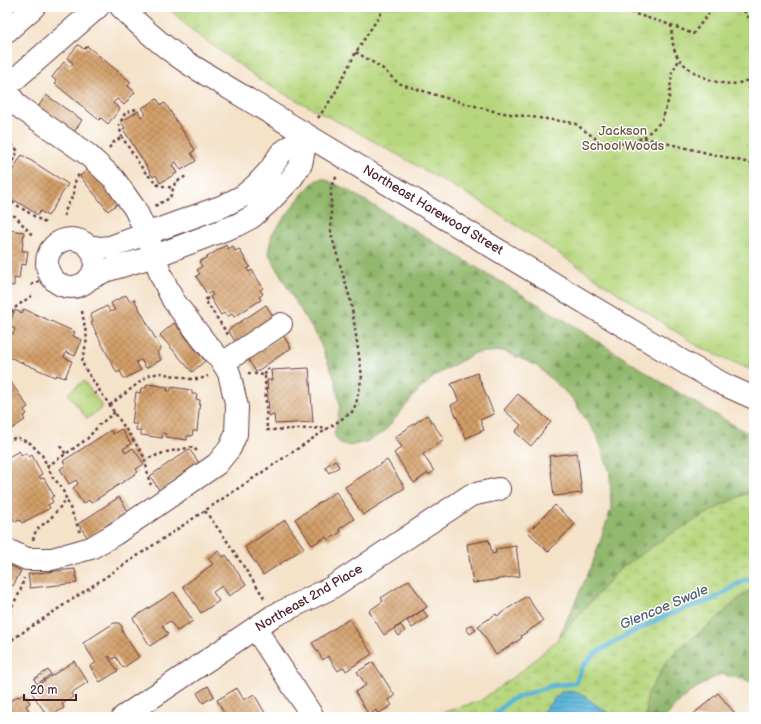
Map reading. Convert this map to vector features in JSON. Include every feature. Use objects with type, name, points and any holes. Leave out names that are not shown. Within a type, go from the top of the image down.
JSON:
[{"type":"street","points":[[7,31],[34,7]]},
{"type":"street","points":[[7,86],[98,7]]},
{"type":"street","name":"Northeast Harewood Street","points":[[122,7],[151,36],[177,56],[313,126],[687,364],[725,386],[754,398]]},
{"type":"street","points":[[7,92],[18,106],[88,154],[114,179],[135,209],[147,234],[161,275],[173,300],[225,370],[229,373],[236,406],[236,434],[230,448],[217,464],[115,534],[91,548],[52,559],[26,559],[7,550]]},
{"type":"street","points":[[89,246],[101,248],[110,247],[224,206],[243,196],[270,170],[281,153],[313,126]]},
{"type":"street","points":[[91,278],[95,269],[96,260],[92,250],[86,243],[78,239],[68,239],[59,242],[52,248],[48,256],[47,266],[50,275],[65,287],[75,287],[84,284],[91,278],[104,271],[155,256],[237,225],[252,217],[291,179],[301,164],[313,126]]},
{"type":"street","points":[[225,370],[280,324]]},
{"type":"street","name":"Northeast 2nd Place","points":[[123,717],[273,616],[331,588],[471,495],[499,489]]},
{"type":"street","points":[[255,628],[313,717]]},
{"type":"path","points":[[313,126],[334,95],[356,52],[385,7]]},
{"type":"path","points":[[627,7],[632,13],[671,25],[693,34],[711,7]]},
{"type":"path","points":[[739,7],[745,12],[754,27]]},
{"type":"path","points":[[671,25],[673,45],[679,60],[695,74],[731,85],[748,80],[754,70]]},
{"type":"path","points":[[356,52],[382,68],[398,83],[497,112],[574,123],[606,146],[625,144],[643,138],[662,121],[669,98],[672,72],[679,60]]},
{"type":"path","points":[[748,80],[754,107]]},
{"type":"path","points":[[136,109],[125,113],[119,125],[122,137],[144,171],[158,185],[173,188]]},
{"type":"path","points":[[105,153],[114,142],[122,137]]},
{"type":"path","points":[[643,138],[754,164]]},
{"type":"path","points":[[7,140],[18,151],[7,171]]},
{"type":"path","points":[[7,642],[352,412],[356,404],[362,376],[351,302],[331,234],[331,186],[338,174]]},
{"type":"path","points":[[65,216],[64,212],[74,193],[74,184],[78,175]]},
{"type":"path","points":[[152,207],[170,198],[175,183],[186,176]]},
{"type":"path","points":[[7,199],[45,223]]},
{"type":"path","points":[[7,215],[15,216],[33,236]]},
{"type":"path","points":[[31,285],[43,279]]},
{"type":"path","points":[[7,316],[16,306],[34,294]]},
{"type":"path","points":[[208,298],[205,300],[231,338]]},
{"type":"path","points":[[82,311],[87,339],[82,362],[87,372],[110,404],[146,461],[150,483],[153,489]]},
{"type":"path","points":[[270,368],[266,370],[265,375],[266,430],[325,428],[326,430]]},
{"type":"path","points":[[110,404],[149,375],[161,373],[195,379],[225,370],[265,375]]},
{"type":"path","points":[[94,394],[100,390]]},
{"type":"path","points":[[47,466],[87,439],[99,425],[115,412]]},
{"type":"path","points":[[7,442],[16,437],[30,443],[42,455],[53,478],[60,486],[67,500],[76,525],[82,536]]},
{"type":"path","points":[[60,446],[66,454]]},
{"type":"path","points":[[149,458],[166,452],[193,446],[203,457]]},
{"type":"path","points":[[32,542],[36,530],[55,514],[67,500]]},
{"type":"path","points":[[205,511],[225,538],[268,604]]},
{"type":"path","points":[[8,624],[12,606],[20,592],[24,577]]},
{"type":"green space","name":"Jackson School Woods","points":[[167,7],[754,7],[754,371],[699,347],[483,203],[361,134],[266,84],[193,31]]},
{"type":"green space","points":[[322,178],[346,189],[561,318],[674,390],[754,437],[754,490],[726,503],[671,534],[621,568],[558,639],[592,565],[611,509],[610,473],[598,438],[572,398],[536,365],[503,351],[475,353],[436,375],[417,392],[384,432],[366,442],[349,446],[340,443],[334,435],[340,406],[335,380],[318,338],[295,301],[268,252],[272,234],[304,192],[315,181]]},
{"type":"green space","points":[[84,381],[103,407],[87,419],[68,393]]},
{"type":"green space","points":[[754,490],[754,588],[745,593],[707,627],[681,646],[667,661],[647,695],[646,717],[427,717],[480,701],[523,670],[558,639],[621,568],[671,534],[726,503]]},
{"type":"green space","points":[[754,588],[754,685],[749,681],[721,674],[690,692],[666,717],[646,717],[647,695],[667,661],[681,646],[707,627],[745,593]]},
{"type":"water","points":[[561,692],[578,692],[614,717],[537,717]]},
{"type":"building","points":[[7,7],[17,7],[7,16]]},
{"type":"building","points":[[78,45],[84,49],[87,46],[131,82],[128,86],[135,92],[124,105],[117,99],[113,103],[120,109],[108,124],[101,118],[99,120],[55,84],[57,82],[52,77],[64,62],[70,67],[73,63],[67,58]]},
{"type":"building","points":[[46,95],[82,120],[74,132],[38,107]]},
{"type":"building","points":[[157,99],[161,105],[165,103],[195,150],[191,153],[196,161],[181,170],[176,162],[172,165],[177,173],[160,183],[156,175],[153,177],[123,129],[125,128],[121,122],[138,111],[141,117],[146,114],[142,108]]},
{"type":"building","points":[[22,155],[68,184],[48,216],[40,211],[38,215],[8,196],[10,192],[7,190],[7,178]]},
{"type":"building","points":[[90,168],[119,203],[108,211],[80,176]]},
{"type":"building","points":[[7,217],[10,217],[9,230],[24,232],[22,251],[28,251],[26,265],[21,264],[19,279],[14,278],[14,286],[7,285]]},
{"type":"building","points":[[226,245],[228,249],[233,246],[235,251],[239,249],[250,267],[247,269],[249,272],[252,270],[263,288],[260,290],[263,294],[259,297],[261,300],[234,317],[232,314],[227,317],[224,313],[221,315],[210,297],[213,295],[211,292],[207,294],[196,276],[200,274],[197,270],[202,266],[199,262]]},
{"type":"building","points":[[126,295],[130,302],[134,299],[161,349],[157,352],[161,360],[146,368],[141,360],[136,362],[141,370],[124,379],[120,371],[117,373],[91,323],[93,321],[90,315],[107,306],[110,312],[115,310],[111,303]]},
{"type":"building","points":[[266,305],[274,318],[236,343],[228,330]]},
{"type":"building","points":[[24,309],[75,332],[73,336],[82,340],[75,356],[66,352],[64,357],[72,361],[65,378],[56,375],[55,377],[7,356],[7,332],[13,334],[15,329],[8,326],[15,310],[22,313]]},
{"type":"building","points":[[174,323],[205,361],[192,372],[160,335]]},
{"type":"building","points":[[283,335],[291,348],[256,372],[248,359]]},
{"type":"building","points":[[309,368],[313,422],[275,424],[274,415],[269,416],[267,380],[272,380],[271,370]]},
{"type":"building","points":[[477,373],[494,414],[480,420],[484,430],[466,438],[451,405],[459,401],[451,384]]},
{"type":"building","points":[[10,381],[28,407],[24,410],[27,414],[23,417],[25,420],[7,432],[7,383]]},
{"type":"building","points":[[147,384],[168,387],[167,391],[171,391],[171,387],[192,390],[192,394],[197,394],[196,399],[200,400],[197,431],[193,431],[192,436],[187,436],[187,440],[166,437],[166,434],[163,433],[162,438],[141,435],[141,431],[136,430],[137,424],[132,424],[136,392],[140,393],[141,388],[146,388]]},
{"type":"building","points":[[518,394],[551,422],[531,446],[515,432],[521,425],[504,410]]},
{"type":"building","points":[[427,415],[444,439],[423,454],[434,471],[429,475],[428,473],[414,483],[394,453],[402,447],[395,437]]},
{"type":"building","points":[[121,429],[131,444],[123,449],[126,453],[133,448],[144,464],[136,469],[138,472],[91,503],[89,500],[83,504],[73,488],[78,484],[76,480],[69,484],[60,469],[66,465],[63,461],[111,430],[113,434]]},
{"type":"building","points":[[189,449],[200,464],[160,491],[150,476]]},
{"type":"building","points":[[19,451],[22,455],[26,453],[29,457],[32,455],[42,474],[39,476],[41,479],[44,478],[54,496],[51,498],[53,502],[48,505],[50,508],[22,523],[20,520],[15,522],[13,518],[10,520],[7,515],[7,458]]},
{"type":"building","points":[[577,453],[582,493],[554,496],[549,456]]},
{"type":"building","points":[[335,460],[339,467],[329,473],[325,467]]},
{"type":"building","points":[[387,460],[405,488],[363,515],[345,487]]},
{"type":"building","points":[[336,492],[354,519],[339,529],[341,532],[328,540],[326,537],[312,545],[295,519]]},
{"type":"building","points":[[119,497],[128,511],[88,538],[78,524]]},
{"type":"building","points":[[555,505],[575,524],[548,552],[528,532]]},
{"type":"building","points":[[285,520],[304,548],[263,575],[245,547]]},
{"type":"building","points":[[489,540],[492,554],[496,553],[495,549],[516,546],[520,576],[473,583],[467,544]]},
{"type":"building","points":[[219,551],[223,557],[226,555],[246,585],[229,596],[222,586],[213,592],[219,601],[201,613],[183,586],[213,564],[208,558]]},
{"type":"building","points":[[7,564],[21,571],[13,586],[7,583]]},
{"type":"building","points":[[75,569],[77,583],[30,588],[28,574]]},
{"type":"building","points":[[409,580],[427,607],[384,635],[369,611],[383,601],[381,598]]},
{"type":"building","points":[[174,592],[193,621],[177,631],[170,621],[162,626],[168,634],[150,646],[133,618]]},
{"type":"building","points":[[527,596],[543,621],[521,636],[522,638],[496,655],[478,626],[496,614],[497,616]]},
{"type":"building","points":[[423,610],[428,617],[412,628],[407,621]]},
{"type":"building","points":[[349,619],[372,654],[346,671],[344,667],[338,671],[328,656],[323,660],[312,643]]},
{"type":"building","points":[[114,623],[119,623],[122,627],[122,631],[139,657],[123,668],[116,657],[112,659],[110,656],[108,657],[118,671],[100,682],[90,666],[96,663],[83,643]]},
{"type":"building","points":[[472,624],[476,630],[470,634],[466,628]]},
{"type":"building","points":[[401,625],[405,631],[399,636],[394,629]]},
{"type":"building","points":[[74,661],[88,682],[71,693],[73,697],[62,704],[64,708],[48,717],[30,690]]},
{"type":"building","points":[[373,662],[395,696],[388,700],[392,705],[378,714],[376,710],[369,715],[355,692],[366,685],[357,672]]},
{"type":"building","points":[[48,670],[51,674],[37,684],[34,679]]},
{"type":"building","points":[[208,686],[214,696],[203,703],[197,693]]},
{"type":"building","points":[[237,688],[244,700],[254,694],[265,713],[257,717],[226,717],[217,700]]},
{"type":"building","points":[[718,693],[738,717],[690,717]]},
{"type":"building","points":[[24,694],[30,703],[26,706],[33,717],[7,717],[7,703]]},
{"type":"waterway","name":"Glencoe Swale","points":[[487,717],[493,716],[510,700],[550,686],[576,683],[582,667],[594,654],[625,636],[663,617],[712,600],[743,581],[754,577]]}]
